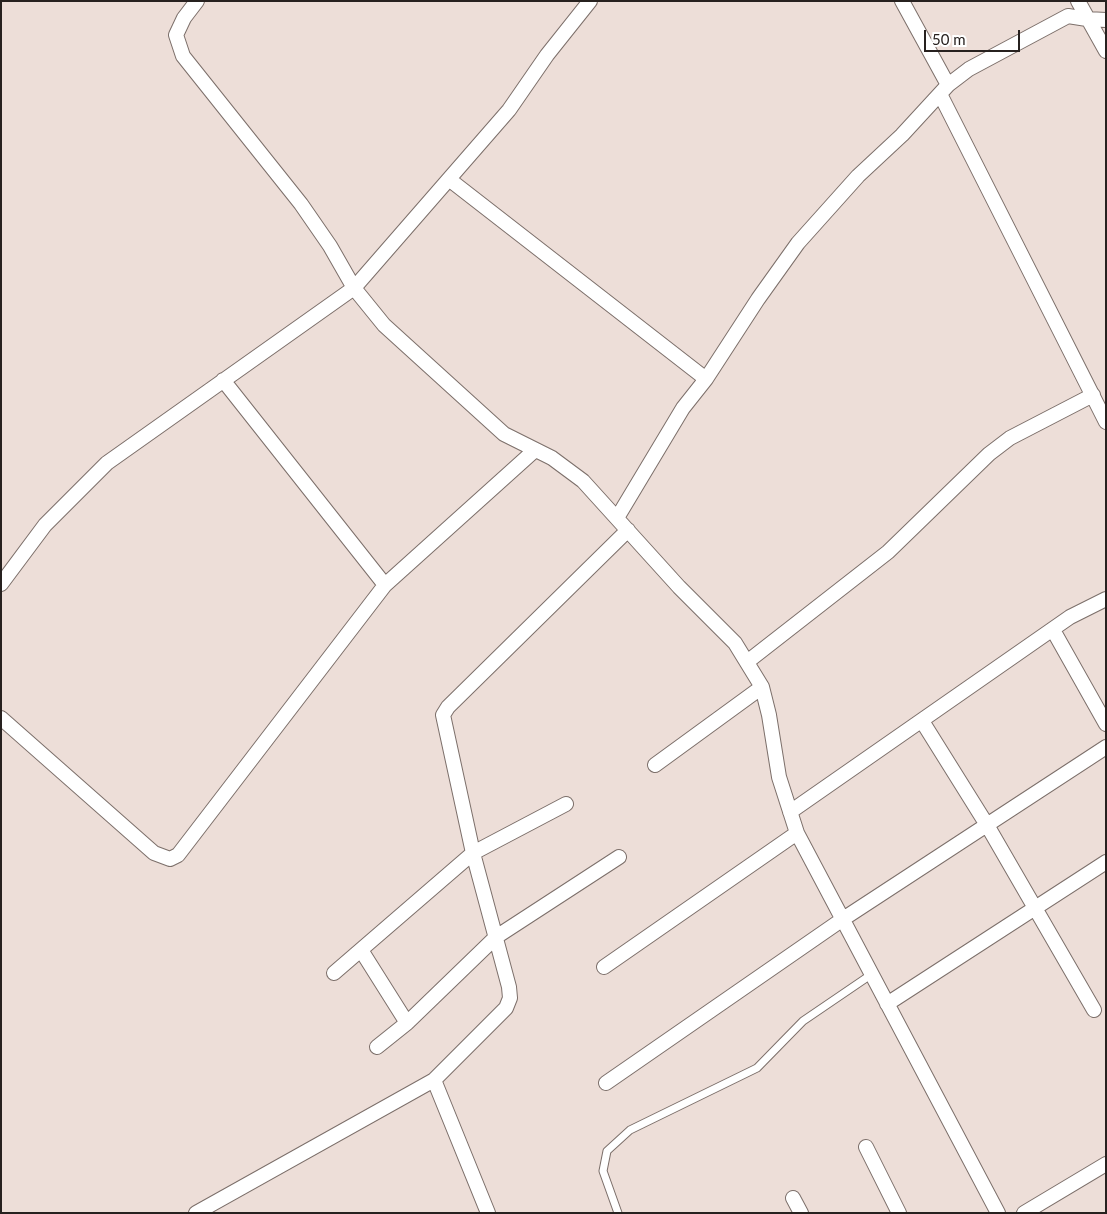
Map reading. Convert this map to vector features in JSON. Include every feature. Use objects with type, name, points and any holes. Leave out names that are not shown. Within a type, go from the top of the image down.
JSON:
[{"type":"street","points":[[197,1],[184,18],[176,35],[183,56],[301,204],[330,246],[354,288],[384,325],[504,434],[552,458],[583,481],[679,587],[735,643],[762,687],[769,715],[778,778],[797,833],[998,1213]]},
{"type":"street","points":[[1,584],[45,525],[106,462],[354,288],[509,110],[547,55],[590,1]]},
{"type":"street","points":[[902,1],[1106,422]]},
{"type":"street","points":[[1078,1],[1106,51]]},
{"type":"street","points":[[618,518],[683,408],[706,379],[758,299],[798,243],[858,176],[902,136],[944,89],[969,69],[1068,16],[1106,20]]},
{"type":"street","points":[[450,180],[706,379]]},
{"type":"street","points":[[222,380],[385,586]]},
{"type":"street","points":[[747,662],[888,552],[990,454],[1010,438],[1093,395]]},
{"type":"street","points":[[1,718],[154,853],[170,859],[178,855],[385,586],[535,450]]},
{"type":"street","points":[[196,1213],[434,1080],[506,1008],[510,998],[509,987],[473,853],[443,715],[448,707],[628,530]]},
{"type":"street","points":[[790,812],[1070,618],[1106,599]]},
{"type":"street","points":[[1053,630],[1106,724]]},
{"type":"street","points":[[655,765],[762,687]]},
{"type":"street","points":[[922,721],[1036,907],[1094,1010]]},
{"type":"street","points":[[606,1083],[843,919],[1106,747]]},
{"type":"street","points":[[334,973],[473,853],[566,804]]},
{"type":"street","points":[[604,967],[797,833]]},
{"type":"street","points":[[377,1047],[407,1023],[496,937],[619,857]]},
{"type":"street","points":[[887,1004],[1106,862]]},
{"type":"street","points":[[361,950],[407,1023]]},
{"type":"street","points":[[434,1080],[488,1213]]},
{"type":"street","points":[[866,1147],[899,1213]]},
{"type":"street","points":[[1024,1213],[1106,1164]]},
{"type":"street","points":[[793,1198],[801,1213]]},
{"type":"lane","points":[[618,1213],[603,1171],[607,1151],[630,1130],[757,1068],[803,1021],[872,974]]}]
